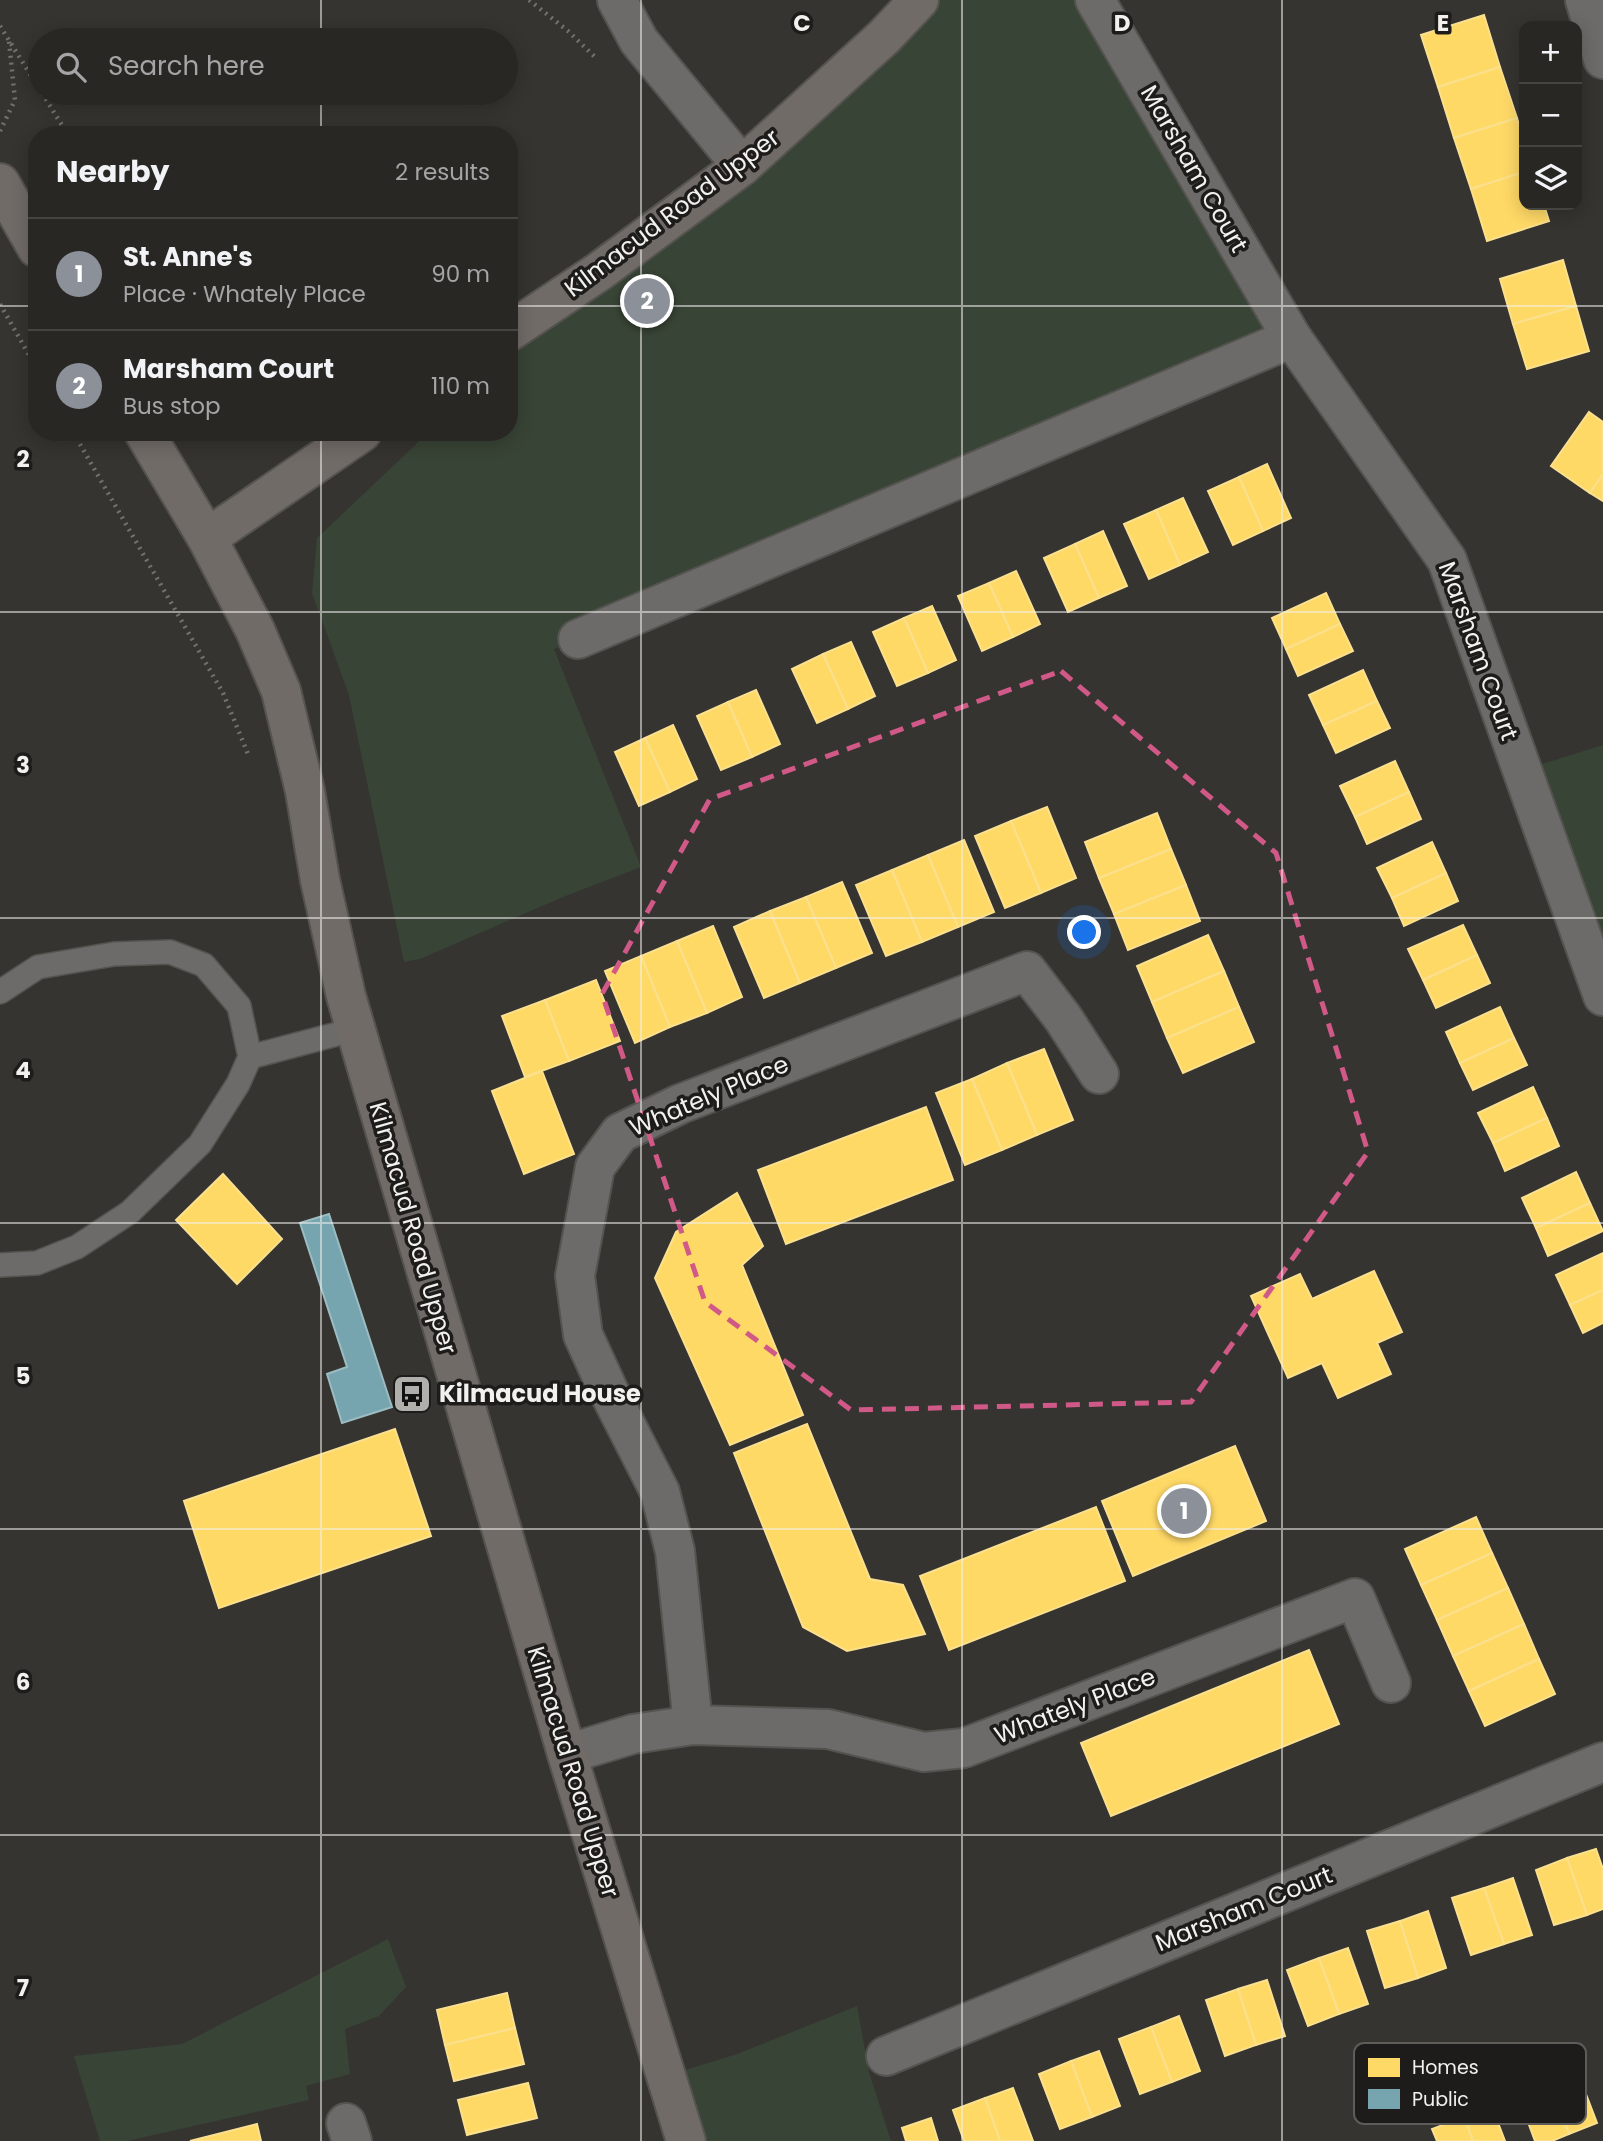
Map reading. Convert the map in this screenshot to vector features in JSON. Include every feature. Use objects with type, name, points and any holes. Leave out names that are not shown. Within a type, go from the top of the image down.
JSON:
[{"type":"street","points":[[617,0],[639,41],[742,166]]},
{"type":"street","name":"Kilmacud Road Upper","points":[[518,326],[600,271],[742,166],[884,37],[919,0]]},
{"type":"street","name":"Marsham Court","points":[[1095,0],[1292,338],[1447,560],[1603,996]]},
{"type":"street","points":[[1585,0],[1603,59]]},
{"type":"street","points":[[3,196],[28,234]]},
{"type":"street","points":[[578,639],[1292,338]]},
{"type":"street","name":"Kilmacud Road Upper","points":[[149,441],[207,538],[255,630],[281,691],[305,791],[320,880],[356,1029],[567,1754],[686,2141]]},
{"type":"street","points":[[207,538],[349,441]]},
{"type":"street","name":"Whately Place","points":[[693,1726],[675,1550],[660,1492],[583,1335],[575,1276],[595,1167],[620,1133],[680,1104],[1027,971],[1063,1018],[1099,1074]]},
{"type":"street","name":"Whately Place","points":[[567,1754],[633,1734],[693,1726],[828,1729],[924,1752],[964,1748],[1355,1598],[1391,1683]]},
{"type":"street","name":"Marsham Court","points":[[886,2056],[1603,1762]]},
{"type":"lane","points":[[0,992],[38,967],[114,954],[170,952],[204,965],[239,1006],[250,1057],[238,1084],[200,1144],[130,1212],[77,1247],[37,1263],[0,1265]]},
{"type":"lane","points":[[250,1057],[356,1029]]},
{"type":"path","points":[[0,26],[28,71]]},
{"type":"path","points":[[0,131],[15,100],[9,41]]},
{"type":"path","points":[[49,105],[62,126]]},
{"type":"path","points":[[0,304],[28,353]]},
{"type":"path","points":[[78,441],[223,693],[249,756]]},
{"type":"highlighted area","points":[[1061,671],[1276,853],[1368,1152],[1191,1402],[851,1410],[705,1302],[602,994],[710,799]]},
{"type":"green space","points":[[920,0],[1094,0],[1292,338],[554,649],[641,867],[563,897],[420,959],[404,962],[349,695],[312,593],[317,538],[419,441],[518,441],[518,348],[601,270]]},
{"type":"green space","points":[[1603,745],[1603,995],[1523,770]]},
{"type":"green space","points":[[388,1939],[406,1987],[379,2016],[345,2029],[350,2074],[306,2086],[309,2100],[127,2141],[100,2141],[74,2056],[182,2044]]},
{"type":"green space","points":[[857,2006],[869,2072],[891,2141],[686,2141],[666,2076],[737,2054]]},
{"type":"building: Homes","points":[[1484,15],[1500,67],[1438,87],[1421,35]]},
{"type":"building: Homes","points":[[1500,67],[1517,118],[1454,138],[1438,87]]},
{"type":"building: Homes","points":[[1517,118],[1519,174],[1471,189],[1454,138]]},
{"type":"building: Homes","points":[[1519,174],[1519,210],[1546,210],[1549,221],[1487,241],[1471,189]]},
{"type":"building: Homes","points":[[1563,260],[1576,306],[1513,324],[1500,279]]},
{"type":"building: Homes","points":[[1576,306],[1589,351],[1527,369],[1513,324]]},
{"type":"building: Homes","points":[[1589,412],[1603,422],[1603,474],[1590,493],[1551,466]]},
{"type":"building: Homes","points":[[1267,464],[1291,518],[1263,531],[1239,477]]},
{"type":"building: Homes","points":[[1603,474],[1603,501],[1590,493]]},
{"type":"building: Homes","points":[[1239,477],[1263,531],[1233,545],[1208,491]]},
{"type":"building: Homes","points":[[1183,498],[1208,552],[1180,565],[1156,510]]},
{"type":"building: Homes","points":[[1156,510],[1180,565],[1149,579],[1124,524]]},
{"type":"building: Homes","points":[[1103,531],[1127,586],[1099,598],[1075,544]]},
{"type":"building: Homes","points":[[1075,544],[1099,598],[1068,612],[1044,558]]},
{"type":"building: Homes","points":[[1016,571],[1040,624],[1013,637],[989,583]]},
{"type":"building: Homes","points":[[989,583],[1013,637],[982,651],[958,596]]},
{"type":"building: Homes","points":[[1326,593],[1340,624],[1286,649],[1272,618]]},
{"type":"building: Homes","points":[[932,606],[956,660],[928,673],[904,618]]},
{"type":"building: Homes","points":[[904,618],[928,673],[897,686],[873,632]]},
{"type":"building: Homes","points":[[1340,624],[1353,651],[1298,676],[1286,649]]},
{"type":"building: Homes","points":[[851,642],[875,696],[848,709],[823,654]]},
{"type":"building: Homes","points":[[823,654],[848,709],[817,723],[792,669]]},
{"type":"building: Homes","points":[[1363,670],[1377,701],[1323,725],[1309,695]]},
{"type":"building: Homes","points":[[756,690],[780,744],[752,757],[728,702]]},
{"type":"building: Homes","points":[[1377,701],[1390,728],[1336,753],[1323,725]]},
{"type":"building: Homes","points":[[728,702],[752,757],[721,770],[697,716]]},
{"type":"building: Homes","points":[[673,725],[697,779],[670,792],[645,738]]},
{"type":"building: Homes","points":[[645,738],[670,792],[639,806],[615,752]]},
{"type":"building: Homes","points":[[1395,761],[1409,792],[1355,817],[1340,786]]},
{"type":"building: Homes","points":[[1409,792],[1421,819],[1367,844],[1355,817]]},
{"type":"building: Homes","points":[[1047,807],[1076,878],[1041,893],[1011,821]]},
{"type":"building: Homes","points":[[1157,813],[1171,849],[1099,878],[1085,842]]},
{"type":"building: Homes","points":[[1011,821],[1041,893],[1005,908],[975,836]]},
{"type":"building: Homes","points":[[964,840],[994,912],[958,927],[928,855]]},
{"type":"building: Homes","points":[[1432,842],[1446,873],[1392,898],[1377,868]]},
{"type":"building: Homes","points":[[1171,849],[1186,885],[1114,914],[1099,878]]},
{"type":"building: Homes","points":[[928,855],[958,927],[922,942],[892,870]]},
{"type":"building: Homes","points":[[892,870],[922,942],[886,956],[856,885]]},
{"type":"building: Homes","points":[[1446,873],[1458,901],[1404,926],[1392,898]]},
{"type":"building: Homes","points":[[842,882],[872,953],[836,968],[806,897]]},
{"type":"building: Homes","points":[[1186,885],[1200,921],[1128,950],[1114,914]]},
{"type":"building: Homes","points":[[806,897],[836,968],[800,983],[770,911]]},
{"type":"building: Homes","points":[[770,911],[800,983],[764,998],[734,927]]},
{"type":"building: Homes","points":[[1463,925],[1477,955],[1423,980],[1408,949]]},
{"type":"building: Homes","points":[[713,926],[742,997],[707,1013],[677,941]]},
{"type":"building: Homes","points":[[1208,935],[1224,971],[1152,1002],[1137,966]]},
{"type":"building: Homes","points":[[677,941],[707,1013],[670,1027],[641,956]]},
{"type":"building: Homes","points":[[1477,955],[1490,983],[1436,1008],[1423,980]]},
{"type":"building: Homes","points":[[641,956],[670,1027],[635,1043],[605,971]]},
{"type":"building: Homes","points":[[1224,971],[1239,1007],[1167,1038],[1152,1002]]},
{"type":"building: Homes","points":[[596,980],[620,1041],[569,1061],[545,1000]]},
{"type":"building: Homes","points":[[545,1000],[569,1061],[525,1077],[502,1016]]},
{"type":"building: Homes","points":[[1239,1007],[1254,1042],[1183,1073],[1167,1038]]},
{"type":"building: Homes","points":[[1500,1007],[1514,1038],[1460,1063],[1446,1032]]},
{"type":"building: Homes","points":[[1514,1038],[1527,1065],[1473,1090],[1460,1063]]},
{"type":"building: Homes","points":[[1044,1049],[1073,1120],[1037,1135],[1007,1063]]},
{"type":"building: Homes","points":[[1007,1063],[1037,1135],[1002,1150],[972,1079]]},
{"type":"building: Homes","points":[[542,1071],[574,1154],[524,1174],[492,1091]]},
{"type":"building: Homes","points":[[972,1079],[1002,1150],[965,1165],[936,1093]]},
{"type":"building: Homes","points":[[1533,1087],[1547,1118],[1493,1143],[1478,1113]]},
{"type":"building: Homes","points":[[926,1107],[953,1180],[786,1244],[758,1170]]},
{"type":"building: Homes","points":[[1547,1118],[1559,1146],[1505,1171],[1493,1143]]},
{"type":"building: Homes","points":[[1576,1172],[1590,1203],[1536,1228],[1522,1198]]},
{"type":"building: Homes","points":[[223,1174],[282,1239],[237,1284],[176,1220]]},
{"type":"building: Homes","points":[[737,1193],[763,1246],[742,1265],[803,1415],[730,1445],[655,1278],[676,1232]]},
{"type":"building: Homes","points":[[1590,1203],[1603,1231],[1548,1256],[1536,1228]]},
{"type":"building: Homes","points":[[1603,1253],[1603,1290],[1570,1305],[1556,1275]]},
{"type":"building: Homes","points":[[1374,1271],[1402,1332],[1377,1343],[1391,1374],[1338,1398],[1322,1363],[1288,1378],[1251,1296],[1300,1274],[1312,1299]]},
{"type":"building: Homes","points":[[1603,1290],[1603,1323],[1583,1333],[1570,1305]]},
{"type":"building: Homes","points":[[807,1424],[870,1579],[903,1585],[925,1634],[847,1651],[803,1627],[734,1453]]},
{"type":"building: Homes","points":[[395,1429],[431,1536],[219,1608],[184,1501]]},
{"type":"building: Homes","points":[[1235,1446],[1266,1521],[1133,1576],[1102,1501]]},
{"type":"building: Homes","points":[[1096,1507],[1125,1581],[949,1650],[920,1576]]},
{"type":"building: Homes","points":[[1476,1517],[1492,1553],[1421,1585],[1405,1549]]},
{"type":"building: Homes","points":[[1492,1553],[1508,1588],[1437,1620],[1421,1585]]},
{"type":"building: Homes","points":[[1508,1588],[1524,1624],[1453,1656],[1437,1620]]},
{"type":"building: Homes","points":[[1524,1624],[1539,1659],[1469,1691],[1453,1656]]},
{"type":"building: Homes","points":[[1309,1650],[1339,1724],[1111,1816],[1081,1743]]},
{"type":"building: Homes","points":[[1539,1659],[1555,1694],[1485,1726],[1469,1691]]},
{"type":"building: Homes","points":[[1596,1849],[1603,1869],[1603,1909],[1587,1915],[1567,1858]]},
{"type":"building: Homes","points":[[1567,1858],[1587,1915],[1554,1925],[1536,1870]]},
{"type":"building: Homes","points":[[1513,1878],[1532,1935],[1504,1944],[1484,1888]]},
{"type":"building: Homes","points":[[1484,1888],[1504,1944],[1471,1955],[1452,1898]]},
{"type":"building: Homes","points":[[1428,1911],[1446,1968],[1418,1978],[1400,1921]]},
{"type":"building: Homes","points":[[1400,1921],[1418,1978],[1385,1988],[1367,1931]]},
{"type":"building: Homes","points":[[1348,1948],[1368,2004],[1339,2014],[1319,1958]]},
{"type":"building: Homes","points":[[1319,1958],[1339,2014],[1308,2026],[1287,1970]]},
{"type":"building: Homes","points":[[1267,1980],[1285,2036],[1256,2045],[1238,1989]]},
{"type":"building: Homes","points":[[1238,1989],[1256,2045],[1225,2056],[1206,2000]]},
{"type":"building: Homes","points":[[507,1993],[515,2028],[445,2045],[437,2010]]},
{"type":"building: Homes","points":[[1179,2016],[1200,2071],[1172,2082],[1151,2027]]},
{"type":"building: Homes","points":[[1151,2027],[1172,2082],[1140,2094],[1119,2039]]},
{"type":"building: Homes","points":[[515,2028],[524,2064],[454,2081],[445,2045]]},
{"type":"building: Homes","points":[[1099,2051],[1120,2106],[1092,2117],[1071,2061]]},
{"type":"building: Homes","points":[[1071,2061],[1092,2117],[1060,2129],[1039,2074]]},
{"type":"building: Homes","points":[[528,2083],[537,2118],[467,2135],[458,2100]]},
{"type":"building: Homes","points":[[1013,2088],[1033,2141],[1000,2141],[985,2098]]},
{"type":"building: Homes","points":[[1586,2094],[1597,2123],[1569,2134],[1565,2124],[1586,2124]]},
{"type":"building: Homes","points":[[985,2098],[1000,2141],[964,2141],[953,2110]]},
{"type":"building: Homes","points":[[931,2118],[938,2141],[906,2141],[902,2128]]},
{"type":"building: Homes","points":[[257,2124],[261,2141],[190,2141]]},
{"type":"building: Homes","points":[[1445,2124],[1467,2124],[1473,2141],[1437,2141],[1432,2129]]},
{"type":"building: Homes","points":[[1467,2124],[1498,2124],[1505,2141],[1473,2141]]},
{"type":"building: Homes","points":[[1529,2124],[1565,2124],[1569,2134],[1552,2141],[1535,2141]]},
{"type":"building: Public","points":[[329,1214],[392,1407],[342,1423],[327,1374],[347,1367],[300,1223]]},
{"type":"place","name":"Marsham Court","points":[[647,301]]},
{"type":"place","name":"Kilmacud House","points":[[412,1394]]},
{"type":"place","name":"St. Anne's","points":[[1184,1511]]}]
